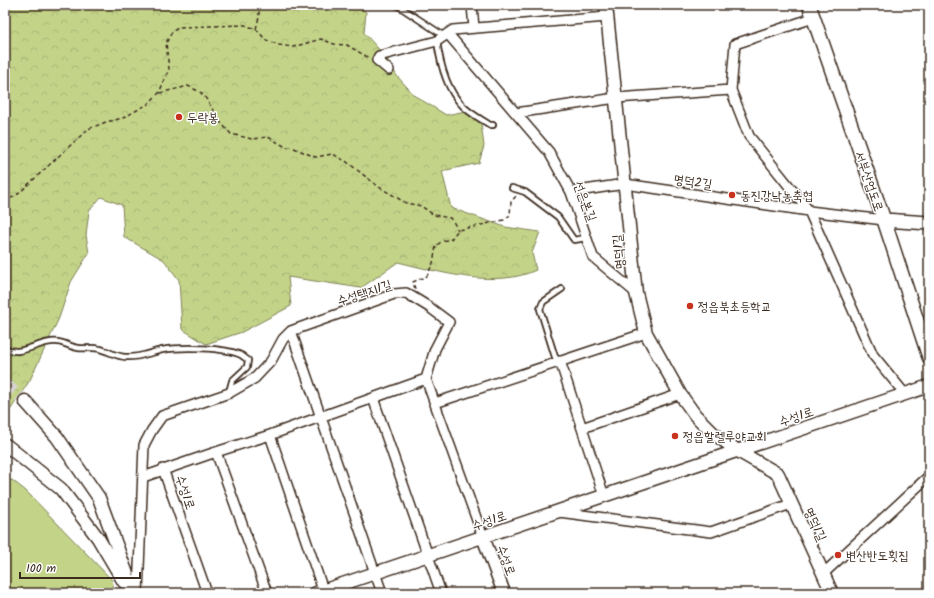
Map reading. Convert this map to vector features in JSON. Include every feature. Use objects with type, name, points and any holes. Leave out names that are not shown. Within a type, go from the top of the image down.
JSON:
[{"type":"main road","name":"서부산업도로","points":[[808,5],[884,220],[929,357]]},
{"type":"main road","points":[[884,220],[929,224]]},
{"type":"street","points":[[472,5],[474,28]]},
{"type":"street","name":"명덕1길","points":[[443,37],[453,30],[606,11],[636,292],[646,333],[680,394],[696,415],[714,433],[738,451],[778,474],[832,593]]},
{"type":"street","points":[[813,18],[735,44],[731,90],[749,136],[809,211],[873,355],[905,394]]},
{"type":"street","points":[[389,70],[377,60],[379,56],[443,37]]},
{"type":"street","name":"선은본길","points":[[443,37],[516,112],[549,152],[571,192],[593,257],[636,292]]},
{"type":"street","points":[[516,112],[616,98],[731,90]]},
{"type":"street","name":"명덕2길","points":[[571,192],[625,184],[809,211],[884,220]]},
{"type":"street","name":"수성택지1길","points":[[138,593],[144,445],[162,416],[229,393],[255,378],[270,361],[282,339],[291,331],[394,294],[406,292],[449,322],[435,349],[426,379]]},
{"type":"street","points":[[291,331],[382,593]]},
{"type":"street","points":[[435,403],[646,333]]},
{"type":"street","points":[[560,362],[604,496]]},
{"type":"street","points":[[143,477],[163,469],[270,435],[426,379],[483,537]]},
{"type":"street","name":"수성1로","points":[[270,435],[321,592],[929,386]]},
{"type":"street","points":[[582,428],[680,394]]},
{"type":"street","points":[[373,398],[441,593]]},
{"type":"street","points":[[25,401],[57,437],[99,498],[132,593]]},
{"type":"street","points":[[6,445],[61,488],[98,538],[132,593]]},
{"type":"street","points":[[216,452],[267,593]]},
{"type":"street","name":"수성1로","points":[[163,469],[207,593]]},
{"type":"street","points":[[824,573],[929,476]]},
{"type":"street","points":[[556,512],[711,532],[791,504]]},
{"type":"street","name":"수성로","points":[[483,537],[504,593]]},
{"type":"lane","points":[[396,5],[443,37],[441,64],[451,91],[462,105],[490,125],[493,125]]},
{"type":"lane","points":[[512,188],[525,192],[558,217],[574,240],[586,238]]},
{"type":"lane","points":[[560,362],[555,357],[540,309],[543,302],[562,289]]},
{"type":"lane","points":[[5,348],[9,351],[29,349],[46,342],[58,342],[79,349],[99,348],[124,357],[148,355],[161,350],[218,349],[241,355],[248,360],[247,367],[232,381],[229,393]]},
{"type":"path","points":[[256,29],[259,17],[259,5]]},
{"type":"path","points":[[5,202],[18,194],[88,129],[124,118],[148,104],[159,93],[169,69],[166,43],[172,32],[179,27],[245,25],[256,29],[266,40],[279,45],[292,47],[320,39],[334,44],[347,45],[367,58],[377,60]]},
{"type":"path","points":[[159,93],[188,86],[200,92],[205,97],[221,123],[231,134],[252,139],[268,137],[286,147],[294,148],[315,157],[333,154],[347,162],[379,187],[406,203],[421,206],[434,214],[450,218],[458,230]]},
{"type":"path","points":[[415,289],[413,282],[427,276],[433,263],[436,246],[442,241],[451,239],[458,230],[504,220],[510,215],[511,202],[522,191]]},
{"type":"path","points":[[5,195],[10,199]]},
{"type":"green space","points":[[5,5],[356,5],[366,12],[364,33],[386,57],[397,76],[415,96],[446,115],[466,111],[481,124],[484,146],[479,163],[442,171],[451,208],[505,227],[540,232],[532,253],[536,270],[520,276],[503,278],[467,277],[398,262],[361,288],[288,277],[291,306],[242,332],[206,344],[182,329],[179,280],[164,260],[124,237],[122,205],[101,197],[89,211],[86,235],[89,253],[71,282],[59,318],[30,380],[5,418]]},
{"type":"green space","points":[[12,480],[26,491],[112,580],[115,593],[5,593],[5,482]]},
{"type":"tunnel","points":[[5,384],[25,401]]},
{"type":"place","name":"두락봉","points":[[179,117]]},
{"type":"place","name":"동진강낙농축협","points":[[732,195]]},
{"type":"place","name":"정읍북초등학교","points":[[690,306]]},
{"type":"place","name":"정읍할렐루야교회","points":[[675,436]]},
{"type":"place","name":"변산반도횟집","points":[[838,555]]}]
